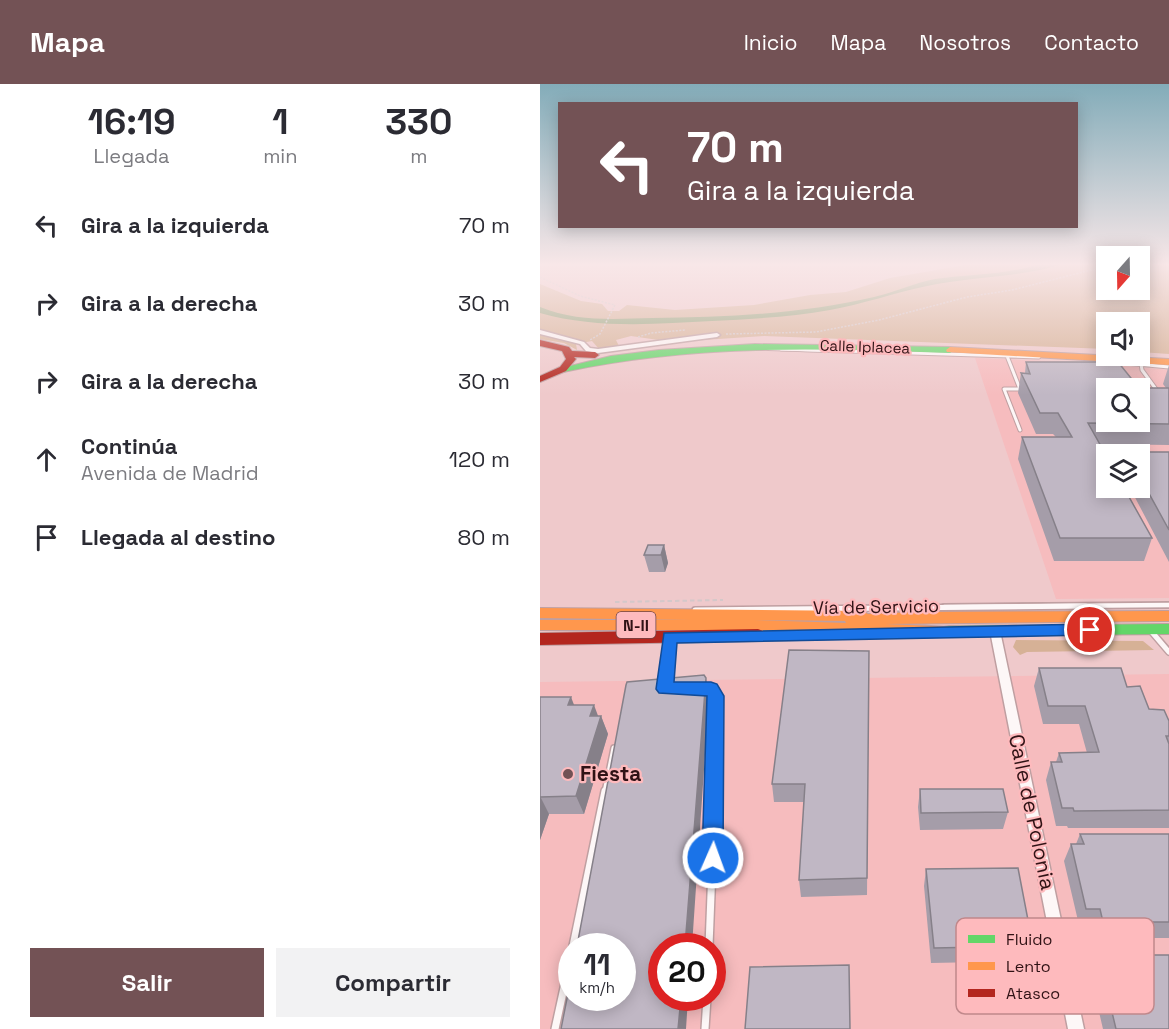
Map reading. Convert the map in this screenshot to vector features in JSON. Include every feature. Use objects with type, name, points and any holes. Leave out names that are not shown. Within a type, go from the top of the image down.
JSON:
[{"type":"main road","name":"Calle Iplacea","points":[[570,354],[610,354],[698,343],[748,340],[1096,351]]},
{"type":"main road","points":[[540,343],[557,345],[566,349],[570,354],[568,364],[562,369]]},
{"type":"main road","name":"Calle Iplacea","points":[[540,379],[562,369],[615,358],[690,348],[759,344],[1006,351],[1169,363]]},
{"type":"main road","name":"Calle Iplacea","points":[[1150,361],[1169,363]]},
{"type":"main road","points":[[540,613],[918,624],[995,631],[1169,629]]},
{"type":"main road","points":[[540,641],[670,637],[918,624],[1169,616]]},
{"type":"main road","name":"N-II","points":[[540,626],[918,624]]},
{"type":"street","points":[[540,332],[582,343],[588,350],[598,351],[717,335]]},
{"type":"street","name":"Calle de Polonia","points":[[995,631],[1053,918]]},
{"type":"street","name":"Calle de Polonia","points":[[1073,1014],[1076,1029]]},
{"type":"lane","points":[[690,348],[1096,358]]},
{"type":"lane","points":[[1007,356],[1020,389],[1004,389],[1020,430]]},
{"type":"lane","points":[[1052,357],[1054,363]]},
{"type":"lane","points":[[1141,366],[1162,398]]},
{"type":"lane","name":"Vía de Servicio","points":[[583,613],[736,608],[1169,605]]},
{"type":"lane","points":[[1149,629],[1169,652]]},
{"type":"lane","points":[[665,689],[670,637]]},
{"type":"lane","points":[[699,688],[711,688],[715,696],[716,792],[710,933]]},
{"type":"lane","points":[[576,933],[616,737]]},
{"type":"lane","points":[[555,1029],[559,1011]]},
{"type":"lane","points":[[705,1029],[706,1011]]},
{"type":"path","points":[[582,343],[600,334],[614,307]]},
{"type":"path","points":[[717,335],[816,332],[879,320],[926,307]]},
{"type":"shaded area","points":[[540,307],[605,307],[608,311],[619,311],[624,307],[675,310],[721,307],[1169,307],[1169,354],[1150,353],[1150,312],[1096,312],[1096,349],[764,336],[672,342],[631,336],[616,340],[619,346],[599,349],[592,341],[576,344],[577,350],[564,343],[540,339]]},
{"type":"shaded area","points":[[540,307],[567,315],[624,319],[792,311],[818,307],[845,307],[786,316],[626,324],[561,318],[540,313]]},
{"type":"shaded area","points":[[975,358],[1092,363],[1096,363],[1096,366],[1169,370],[1169,598],[1056,599]]},
{"type":"shaded area","points":[[1016,640],[1143,641],[1154,650],[1027,652],[1020,655],[1013,647]]},
{"type":"shaded area","points":[[1169,674],[1169,1029],[540,1029],[540,682]]},
{"type":"building","points":[[1026,362],[1096,362],[1096,366],[1121,366],[1131,378],[1096,378],[1096,423],[1088,423],[1100,444],[1096,444],[1096,498],[1130,498],[1152,538],[1060,538],[1022,437],[1072,437],[1058,413],[1040,413],[1021,373],[1030,374]]},
{"type":"building","points":[[1150,388],[1169,388],[1169,424],[1150,424]]},
{"type":"building","points":[[1150,452],[1169,452],[1169,530],[1150,495]]},
{"type":"building","points":[[648,545],[664,545],[661,555],[644,555]]},
{"type":"building","points":[[789,650],[869,651],[867,878],[799,880],[805,784],[772,784]]},
{"type":"building","points":[[1039,668],[1121,668],[1127,687],[1140,686],[1149,709],[1164,710],[1169,721],[1169,736],[1166,736],[1169,744],[1169,810],[1074,811],[1073,808],[1062,808],[1051,762],[1062,762],[1059,753],[1099,752],[1085,706],[1048,706]]},
{"type":"building","points":[[704,675],[706,678],[686,933],[648,933],[648,1011],[680,1011],[678,1029],[561,1029],[565,1011],[636,1011],[636,933],[579,933],[627,682]]},
{"type":"building","name":"Fiesta","points":[[540,697],[571,697],[568,705],[594,705],[590,716],[601,716],[576,796],[540,797]]},
{"type":"building","points":[[920,789],[1003,789],[1008,812],[921,813]]},
{"type":"building","points":[[1080,834],[1169,834],[1169,922],[1154,922],[1154,918],[1102,918],[1100,909],[1086,909],[1071,844],[1084,844]]},
{"type":"building","points":[[1018,868],[1028,918],[956,918],[956,948],[934,948],[926,869]]},
{"type":"building","points":[[1154,955],[1169,955],[1169,1029],[1116,1029],[1112,1014],[1154,1014]]},
{"type":"building","points":[[849,965],[850,1029],[745,1029],[750,967]]},
{"type":"traffic: fast","points":[[563,369],[611,359],[707,348],[804,346],[950,350]]},
{"type":"traffic: fast","points":[[949,631],[1169,629]]},
{"type":"traffic: fast","points":[[758,635],[841,633]]},
{"type":"traffic: slow","points":[[950,350],[1169,362]]},
{"type":"traffic: slow","points":[[540,613],[862,616]]},
{"type":"traffic: slow","points":[[852,620],[917,617],[1169,616]]},
{"type":"traffic: slow","points":[[540,625],[732,625],[949,631]]},
{"type":"traffic: jam","points":[[540,343],[566,349],[571,359],[563,369],[540,379]]},
{"type":"traffic: jam","points":[[570,354],[595,355]]},
{"type":"traffic: jam","points":[[540,639],[758,635]]},
{"type":"place","name":"Fiesta","points":[[568,774]]},
{"type":"route","points":[[713,858],[716,792],[715,696],[711,688],[665,689],[670,637],[919,631],[1090,630]]}]
